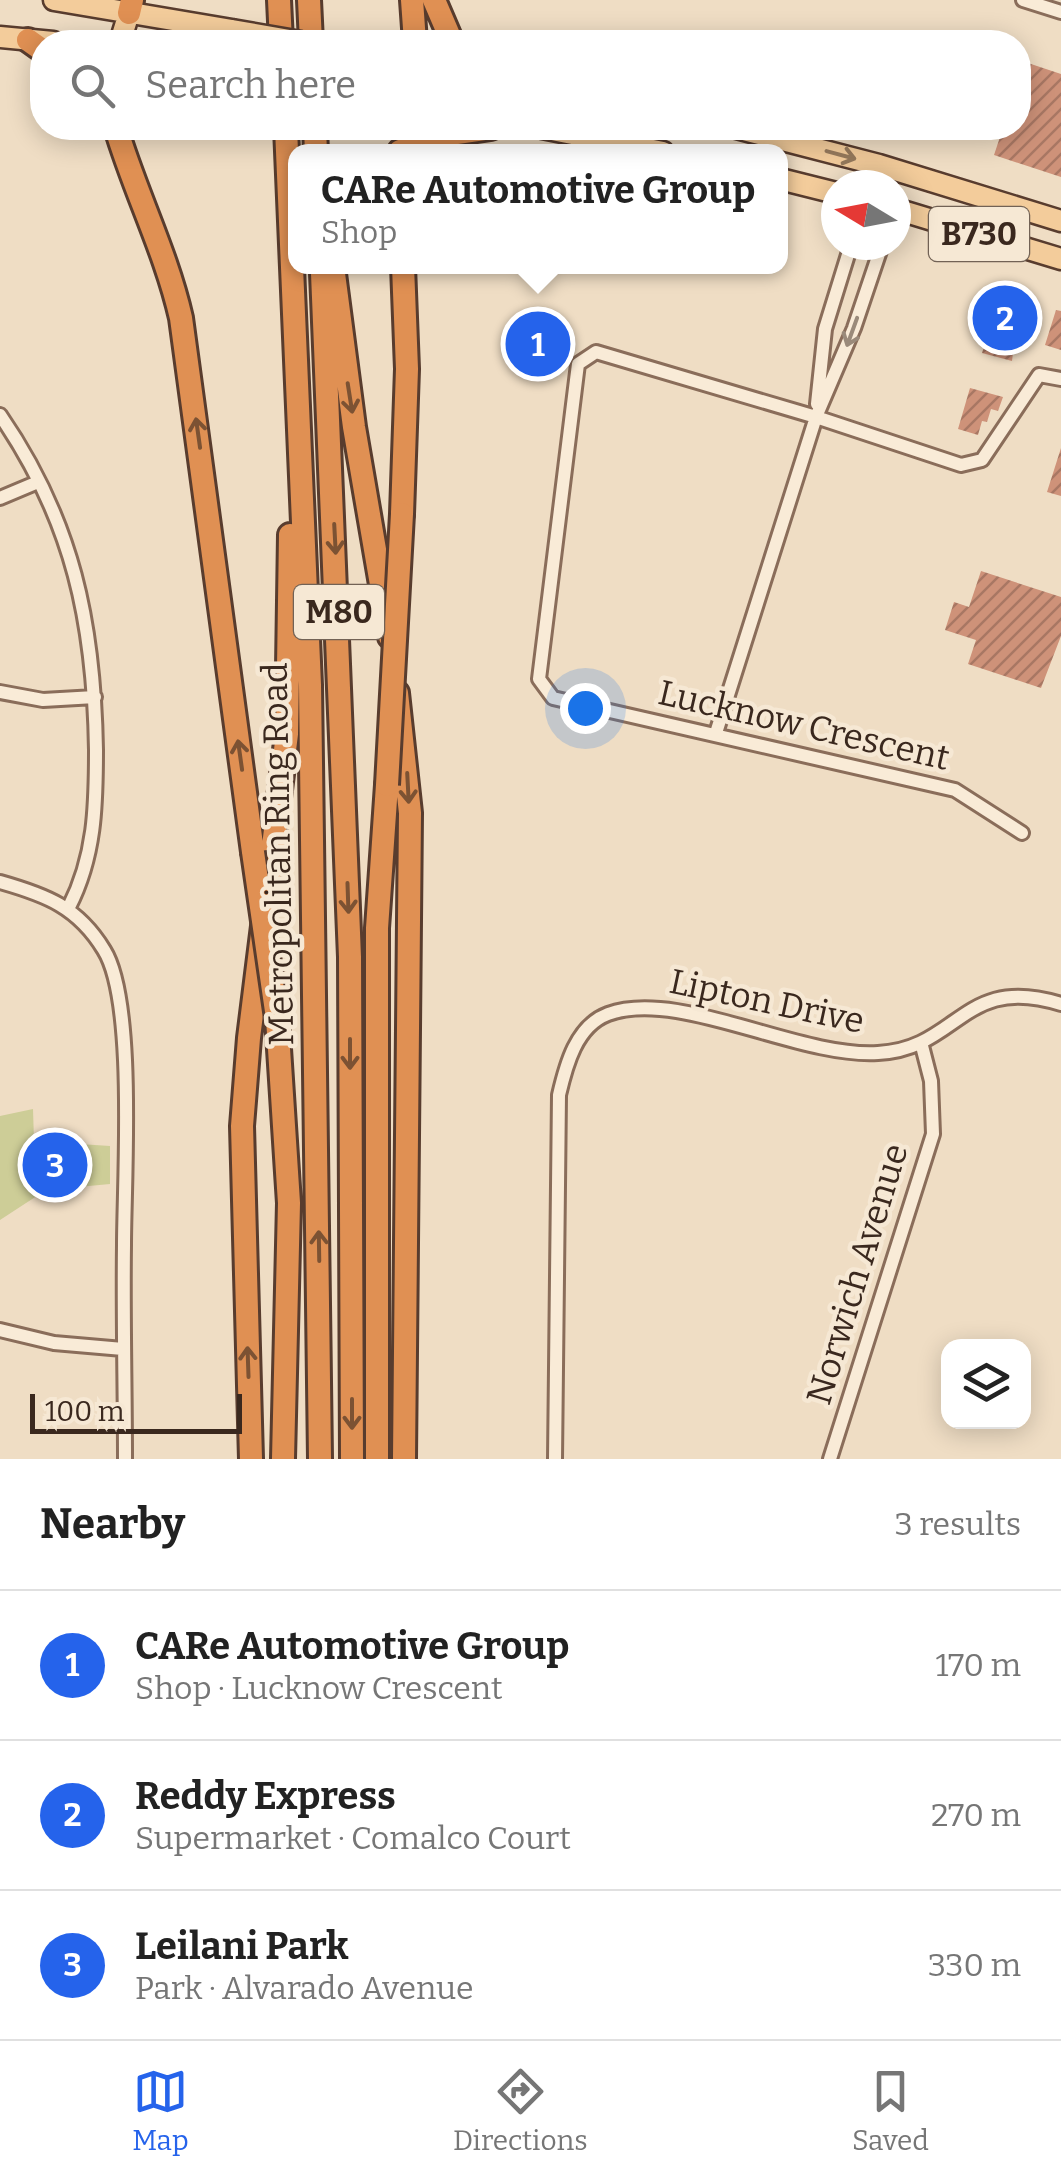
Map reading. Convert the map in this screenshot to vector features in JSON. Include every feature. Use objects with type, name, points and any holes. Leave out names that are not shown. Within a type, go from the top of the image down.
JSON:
[{"type":"highway","points":[[279,0],[280,30]]},
{"type":"highway","points":[[309,0],[310,30]]},
{"type":"highway","points":[[412,0],[414,30]]},
{"type":"highway","points":[[434,0],[447,30]]},
{"type":"highway","points":[[107,140],[130,176]]},
{"type":"highway","points":[[120,140],[130,176],[171,275],[181,318],[277,1018],[289,1203],[283,1459]]},
{"type":"highway","name":"Metropolitan Ring Road","points":[[287,140],[288,165]]},
{"type":"highway","name":"Metropolitan Ring Road","points":[[294,274],[316,934],[320,1459]]},
{"type":"highway","name":"Metropolitan Ring Road","points":[[322,274],[350,957],[352,1459]]},
{"type":"highway","points":[[335,274],[408,780],[410,1143],[404,1459]]},
{"type":"highway","points":[[378,1459],[377,928],[402,514],[407,369],[403,274]]},
{"type":"highway","points":[[250,1459],[242,1126],[249,1038],[287,734],[298,351]]},
{"type":"highway","points":[[387,785],[390,1459]]},
{"type":"main road","points":[[54,0],[131,6],[232,30]]},
{"type":"main road","points":[[124,30],[131,6]]},
{"type":"main road","points":[[0,37],[30,44]]},
{"type":"main road","name":"B730","points":[[784,140],[879,164],[887,170]]},
{"type":"main road","points":[[788,181],[821,189]]},
{"type":"main road","name":"B730","points":[[911,181],[1061,221]]},
{"type":"main road","name":"B730","points":[[911,214],[1061,259]]},
{"type":"street","points":[[1022,0],[1061,12]]},
{"type":"street","points":[[877,170],[879,164]]},
{"type":"street","points":[[816,417],[825,329],[846,260]]},
{"type":"street","points":[[716,732],[816,417],[854,328],[877,260]]},
{"type":"street","name":"Lucknow Crescent","points":[[816,417],[596,352],[578,364],[539,679],[553,698],[716,732],[955,790],[1022,833]]},
{"type":"street","points":[[816,417],[961,465],[972,465],[990,451],[1032,381],[1039,375],[1061,379]]},
{"type":"street","points":[[0,414],[67,543],[87,614],[95,698],[96,810],[91,853],[63,903]]},
{"type":"street","points":[[0,498],[38,482]]},
{"type":"street","points":[[0,692],[44,700],[95,698]]},
{"type":"street","points":[[0,882],[63,903],[106,952],[120,995],[126,1160],[125,1459]]},
{"type":"street","name":"Lipton Drive","points":[[555,1459],[559,1095],[567,1062],[582,1034],[606,1014],[651,1006],[835,1052],[879,1054],[922,1046],[977,1003],[1009,996],[1061,1004]]},
{"type":"street","name":"Norwich Avenue","points":[[830,1459],[933,1134],[931,1081],[922,1046]]},
{"type":"street","points":[[0,1330],[54,1343],[123,1349]]},
{"type":"green space","points":[[33,1109],[34,1141],[110,1146],[110,1184],[46,1190],[0,1220],[0,1116]]},
{"type":"building","points":[[1031,64],[1061,74],[1061,177],[994,155],[999,140],[1031,140]]},
{"type":"building","points":[[1000,296],[1021,302],[1010,338],[998,334],[996,341],[1014,345],[1012,361],[982,353]]},
{"type":"building","points":[[1056,310],[1061,311],[1061,350],[1045,345]]},
{"type":"building","points":[[970,388],[1003,397],[998,411],[991,409],[987,422],[982,421],[978,435],[958,429]]},
{"type":"building","points":[[1061,448],[1061,496],[1047,492]]},
{"type":"building","points":[[981,571],[1061,597],[1061,636],[1041,688],[968,664],[976,640],[945,630],[954,602],[969,607]]},
{"type":"place","name":"Reddy Express","points":[[1005,318]]},
{"type":"place","name":"CARe Automotive Group","points":[[538,344]]},
{"type":"place","name":"Leilani Park","points":[[55,1165]]}]
